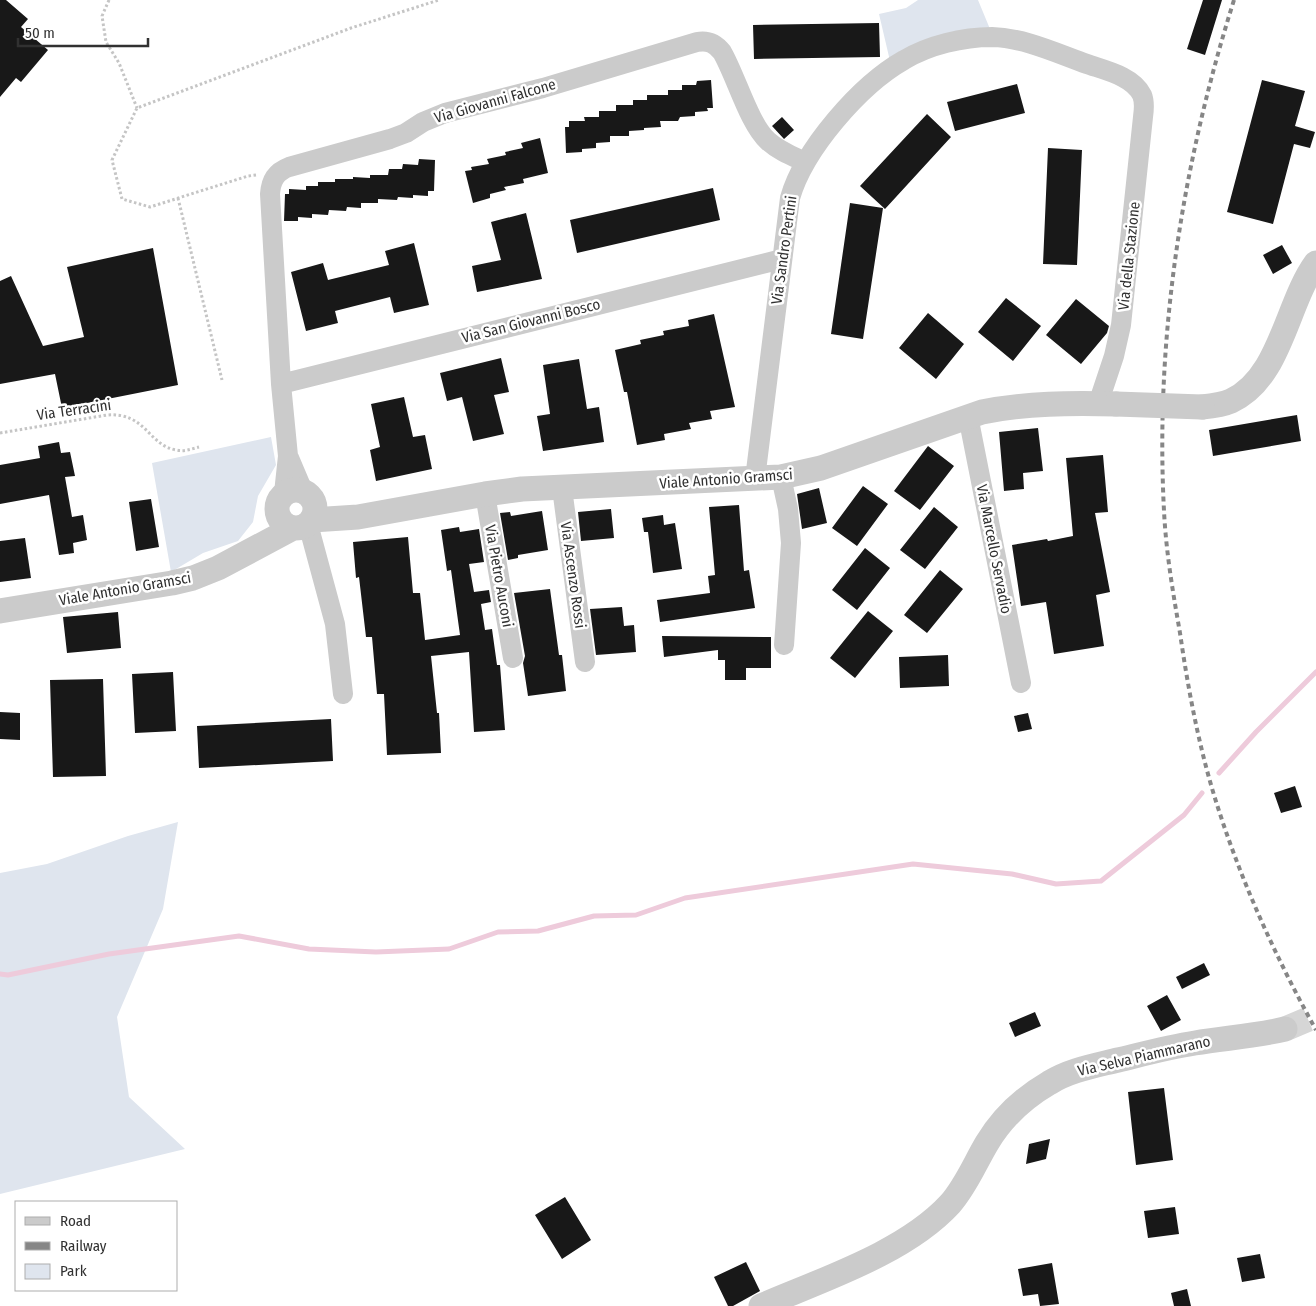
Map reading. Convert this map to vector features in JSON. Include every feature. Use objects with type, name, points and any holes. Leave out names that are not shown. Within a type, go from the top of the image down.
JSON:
[{"type":"street","name":"Via Sandro Pertini","points":[[755,479],[790,198],[805,162],[828,130],[862,93],[894,66],[916,54],[944,44],[991,37],[1023,41],[1113,73],[1132,83],[1142,96],[1144,105]]},
{"type":"street","name":"Via Giovanni Falcone","points":[[274,177],[281,170],[289,167],[390,139],[445,113],[543,88],[697,42],[708,41],[715,44],[722,52],[763,136],[777,148],[805,162]]},
{"type":"street","name":"Via della Stazione","points":[[1107,404],[1121,325],[1144,105]]},
{"type":"street","points":[[274,177],[270,194],[280,384],[288,456],[299,512],[320,568],[335,624],[343,694]]},
{"type":"street","name":"Via San Giovanni Bosco","points":[[280,384],[782,259]]},
{"type":"street","name":"Viale Antonio Gramsci","points":[[0,611],[184,581],[218,568],[245,552],[299,512],[358,518],[485,494],[522,489],[781,477],[822,468],[968,416],[1006,407],[1046,404],[1202,407],[1219,405],[1232,401],[1245,392],[1261,375],[1276,350],[1301,290],[1316,263]]},
{"type":"street","name":"Via Marcello Servadio","points":[[968,416],[1021,683]]},
{"type":"street","points":[[781,477],[788,509],[792,543],[784,645]]},
{"type":"street","name":"Via Ascenzo Rossi","points":[[562,488],[585,662]]},
{"type":"street","name":"Via Pietro Auconi","points":[[485,494],[513,658]]},
{"type":"street","name":"Via Selva Piammarano","points":[[761,1306],[877,1256],[895,1246],[930,1221],[944,1210],[962,1188],[988,1141],[1003,1122],[1030,1096],[1059,1078],[1090,1067],[1166,1048],[1285,1029]]},
{"type":"path","points":[[109,0],[102,16],[106,42],[119,63],[137,108]]},
{"type":"path","points":[[274,177],[248,176],[150,207],[122,199],[112,160],[137,108],[351,28],[439,0]]},
{"type":"path","points":[[178,198],[222,380]]},
{"type":"path","name":"Via Terracini","points":[[0,433],[107,415],[119,415],[126,416],[139,424],[168,448],[180,451],[199,447]]},
{"type":"green space","points":[[918,0],[978,0],[990,29],[890,61],[879,14],[906,8]]},
{"type":"green space","points":[[271,437],[276,465],[258,496],[253,522],[238,541],[203,553],[171,572],[152,463]]},
{"type":"green space","points":[[178,822],[163,909],[117,1017],[129,1097],[185,1149],[0,1194],[0,873],[47,864],[128,836]]},
{"type":"building","points":[[0,0],[6,0],[28,19],[21,27],[48,50],[21,82],[16,78],[0,97]]},
{"type":"building","points":[[1203,0],[1222,0],[1205,55],[1187,49]]},
{"type":"building","points":[[879,23],[880,57],[754,59],[753,25]]},
{"type":"building","points":[[711,80],[713,108],[707,108],[708,111],[695,112],[695,116],[680,117],[678,121],[660,121],[661,127],[629,131],[629,136],[610,136],[610,142],[596,143],[596,148],[582,149],[582,152],[566,153],[565,127],[569,127],[569,121],[585,121],[584,117],[599,117],[599,111],[616,111],[616,105],[633,105],[633,100],[647,100],[647,95],[668,95],[668,90],[682,90],[682,85],[696,85],[697,81]]},
{"type":"building","points":[[1262,80],[1305,91],[1295,126],[1315,132],[1310,148],[1294,144],[1273,224],[1227,212]]},
{"type":"building","points":[[1017,84],[1025,113],[955,131],[947,102]]},
{"type":"building","points":[[927,114],[951,137],[885,209],[860,186]]},
{"type":"building","points":[[782,117],[794,130],[784,139],[772,126]]},
{"type":"building","points":[[540,138],[548,173],[523,179],[524,183],[504,187],[506,190],[490,194],[490,198],[473,203],[465,171],[472,170],[471,167],[489,164],[487,159],[506,155],[505,152],[523,148],[521,143]]},
{"type":"building","points":[[1048,148],[1082,150],[1077,265],[1043,264]]},
{"type":"building","points":[[419,159],[435,160],[434,191],[428,191],[428,196],[413,195],[413,198],[398,197],[397,200],[378,199],[378,203],[361,203],[361,208],[347,207],[346,211],[329,210],[328,215],[312,214],[312,218],[298,217],[298,221],[284,221],[285,194],[289,194],[289,189],[306,190],[306,186],[318,186],[318,182],[335,182],[335,179],[370,178],[370,175],[388,175],[389,169],[402,169],[403,164],[418,165]]},
{"type":"building","points":[[713,188],[720,220],[577,253],[570,220]]},
{"type":"building","points":[[850,203],[883,208],[863,339],[831,334]]},
{"type":"building","points":[[526,213],[542,279],[477,292],[472,266],[501,260],[491,222]]},
{"type":"building","points":[[414,243],[429,305],[394,313],[390,297],[335,311],[338,323],[306,331],[291,272],[323,263],[328,280],[389,265],[385,251]]},
{"type":"building","points":[[1282,245],[1292,263],[1273,274],[1263,255]]},
{"type":"building","points":[[153,248],[178,385],[62,408],[55,374],[0,384],[0,281],[11,276],[43,346],[84,337],[67,267]]},
{"type":"building","points":[[1006,298],[1041,326],[1013,361],[978,332]]},
{"type":"building","points":[[1076,299],[1109,326],[1107,333],[1081,364],[1046,335]]},
{"type":"building","points":[[928,313],[964,344],[936,379],[899,348]]},
{"type":"building","points":[[714,314],[735,407],[710,411],[712,419],[689,423],[691,429],[664,434],[665,440],[637,445],[627,392],[624,392],[615,350],[641,344],[640,340],[664,335],[663,331],[689,326],[688,320]]},
{"type":"building","points":[[501,358],[509,392],[494,395],[504,434],[473,441],[462,397],[447,401],[440,373]]},
{"type":"building","points":[[579,359],[587,409],[599,407],[604,442],[543,451],[537,416],[550,414],[543,365]]},
{"type":"building","points":[[404,397],[413,437],[425,435],[432,469],[376,481],[370,450],[380,447],[371,404]]},
{"type":"building","points":[[1297,415],[1301,441],[1213,456],[1209,430]]},
{"type":"building","points":[[1038,428],[1043,471],[1023,473],[1024,489],[1004,491],[999,432]]},
{"type":"building","points":[[59,442],[61,453],[70,452],[75,476],[65,477],[72,517],[83,515],[87,540],[73,543],[74,553],[59,555],[49,495],[0,504],[0,465],[40,458],[38,446]]},
{"type":"building","points":[[928,446],[954,466],[920,510],[894,491]]},
{"type":"building","points":[[1103,455],[1108,512],[1095,513],[1110,592],[1096,595],[1104,646],[1054,654],[1046,602],[1021,606],[1012,545],[1073,536],[1066,458]]},
{"type":"building","points":[[863,486],[888,504],[857,546],[832,528]]},
{"type":"building","points":[[819,488],[827,523],[802,529],[797,494]]},
{"type":"building","points":[[151,499],[159,547],[136,551],[129,502]]},
{"type":"building","points":[[739,505],[744,571],[749,570],[755,608],[660,622],[657,600],[710,593],[708,576],[715,575],[709,507]]},
{"type":"building","points":[[934,507],[958,527],[925,569],[900,550]]},
{"type":"building","points":[[611,509],[614,538],[581,541],[578,512]]},
{"type":"building","points":[[542,511],[548,550],[518,555],[518,558],[508,560],[500,513],[510,512],[511,516]]},
{"type":"building","points":[[663,515],[664,525],[675,523],[682,569],[653,573],[648,532],[644,532],[642,518]]},
{"type":"building","points":[[459,527],[460,532],[479,529],[484,562],[469,564],[474,592],[489,590],[491,602],[481,604],[485,630],[492,629],[497,665],[500,665],[505,730],[474,732],[469,652],[431,656],[437,713],[439,713],[441,753],[387,755],[384,694],[377,694],[372,637],[366,637],[359,577],[356,578],[353,542],[408,537],[413,593],[420,593],[425,640],[460,635],[451,570],[447,571],[441,530]]},
{"type":"building","points":[[25,538],[31,578],[0,582],[0,541]]},
{"type":"building","points":[[865,548],[890,568],[857,610],[832,590]]},
{"type":"building","points":[[940,570],[963,589],[927,633],[904,615]]},
{"type":"building","points":[[550,589],[559,655],[562,655],[566,691],[528,696],[523,663],[525,656],[514,593]]},
{"type":"building","points":[[622,607],[624,626],[634,625],[636,652],[596,655],[590,609]]},
{"type":"building","points":[[868,611],[893,631],[855,678],[830,658]]},
{"type":"building","points":[[118,612],[121,648],[67,653],[63,617]]},
{"type":"building","points":[[662,636],[771,637],[771,668],[746,668],[746,680],[725,680],[725,660],[718,660],[718,650],[664,657]]},
{"type":"building","points":[[948,655],[949,686],[900,688],[899,657]]},
{"type":"building","points":[[173,672],[176,731],[135,733],[132,674]]},
{"type":"building","points":[[103,679],[106,776],[53,777],[50,680]]},
{"type":"building","points":[[0,712],[20,713],[20,740],[0,739]]},
{"type":"building","points":[[1028,713],[1032,729],[1018,732],[1014,716]]},
{"type":"building","points":[[331,719],[333,761],[199,768],[197,726]]},
{"type":"building","points":[[1295,786],[1302,807],[1281,813],[1274,793]]},
{"type":"building","points":[[1204,963],[1210,975],[1182,989],[1176,977]]},
{"type":"building","points":[[1167,995],[1181,1020],[1161,1031],[1147,1006]]},
{"type":"building","points":[[1035,1012],[1041,1026],[1015,1037],[1009,1023]]},
{"type":"building","points":[[1164,1088],[1173,1160],[1136,1165],[1128,1092]]},
{"type":"building","points":[[1050,1139],[1046,1159],[1026,1164],[1029,1144]]},
{"type":"building","points":[[565,1197],[591,1240],[562,1259],[535,1215]]},
{"type":"building","points":[[1175,1207],[1179,1234],[1148,1238],[1144,1211]]},
{"type":"building","points":[[1260,1254],[1265,1278],[1242,1282],[1237,1258]]},
{"type":"building","points":[[746,1262],[760,1291],[733,1306],[728,1306],[714,1277]]},
{"type":"building","points":[[1052,1263],[1059,1304],[1040,1306],[1038,1294],[1023,1296],[1018,1269]]},
{"type":"building","points":[[1187,1289],[1191,1306],[1174,1306],[1171,1293]]},
{"type":"waterway","points":[[1219,773],[1256,732],[1316,672]]},
{"type":"waterway","points":[[0,974],[8,975],[109,954],[239,936],[309,949],[376,952],[449,949],[498,932],[538,931],[594,916],[636,915],[685,898],[913,864],[1012,874],[1056,884],[1101,881],[1184,815],[1202,793]]},
{"type":"tunnel","points":[[1285,1029],[1316,1016]]},
{"type":"railway","points":[[1234,0],[1200,125],[1176,252],[1168,317],[1164,381],[1162,446],[1165,526],[1172,588],[1190,694],[1198,735],[1214,795],[1246,886],[1259,916],[1286,974],[1316,1030]]}]
